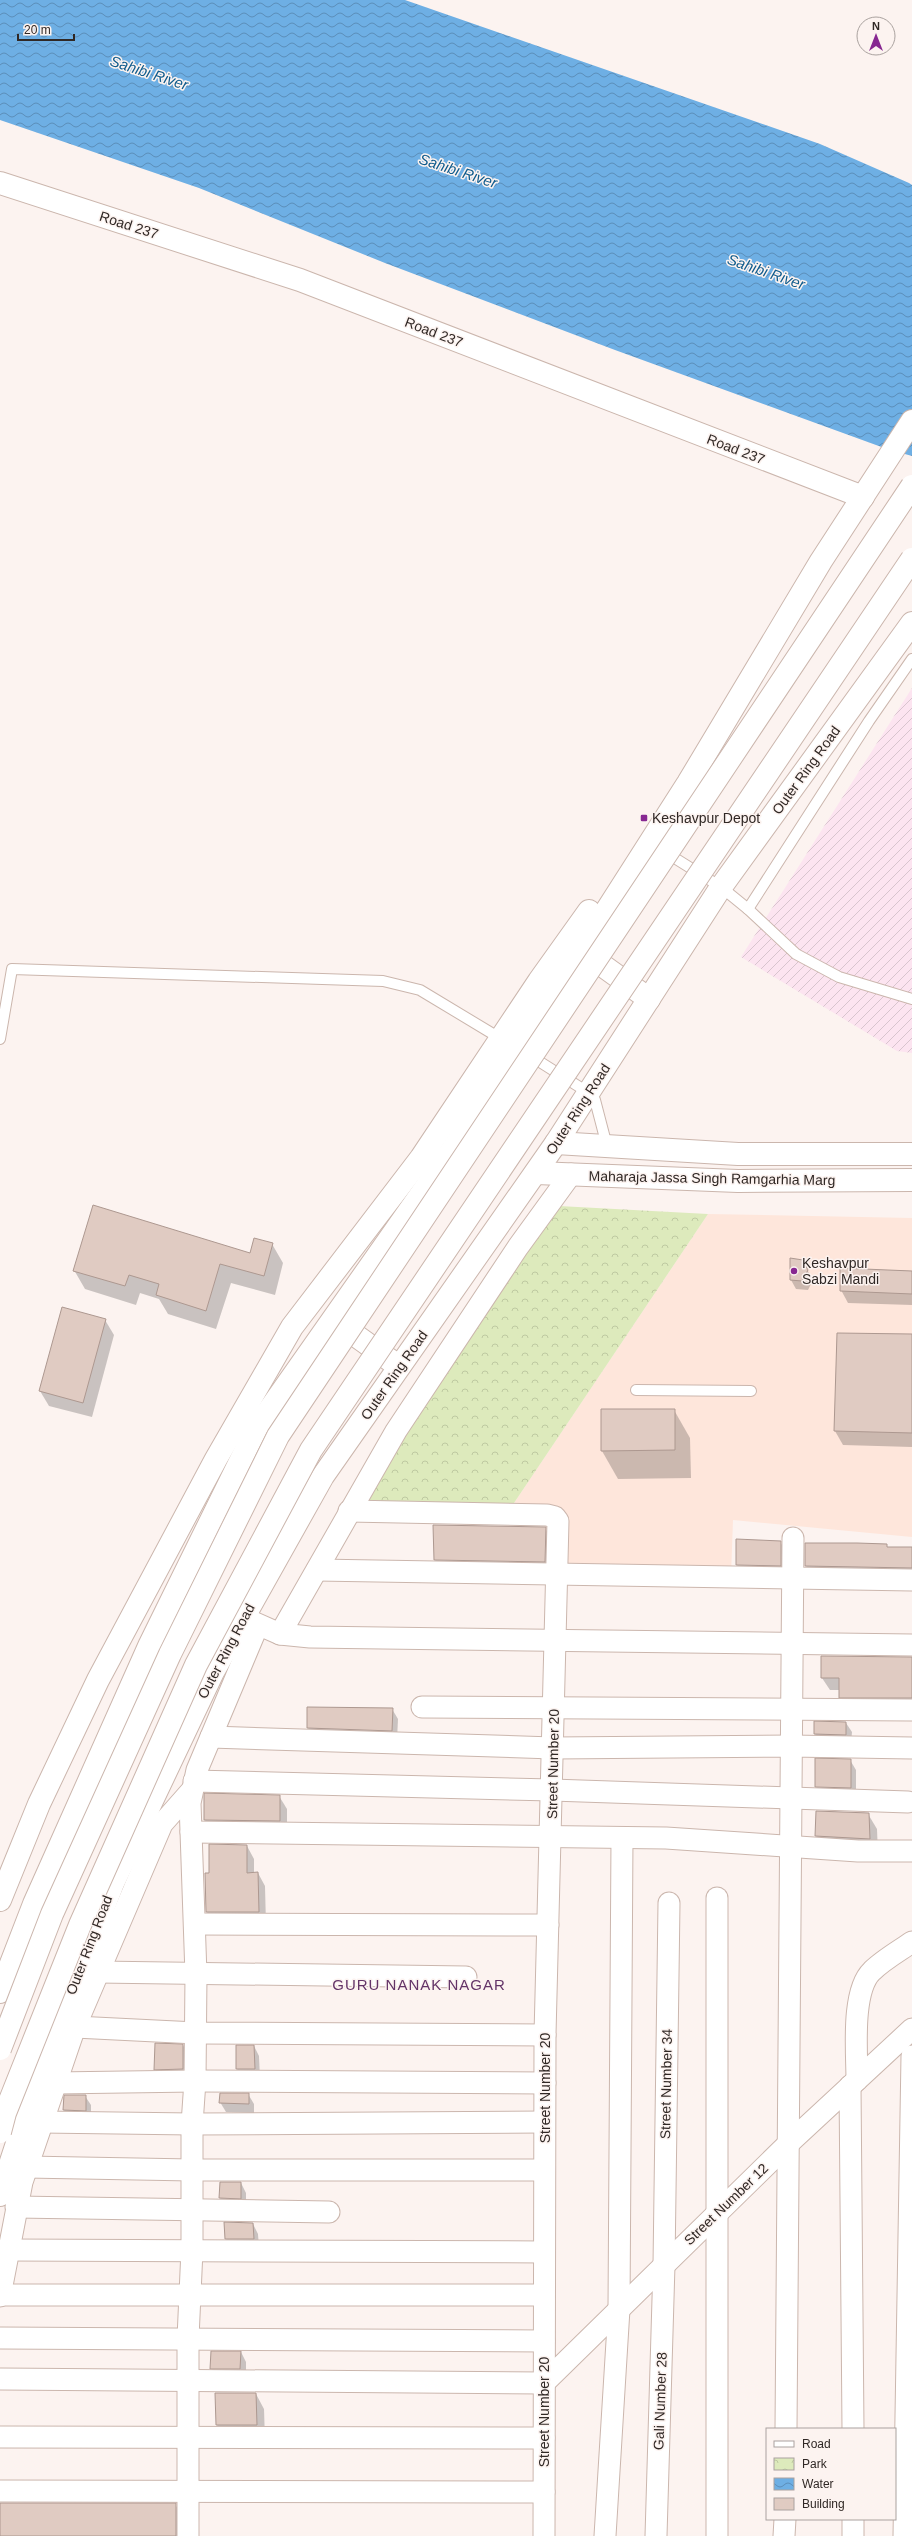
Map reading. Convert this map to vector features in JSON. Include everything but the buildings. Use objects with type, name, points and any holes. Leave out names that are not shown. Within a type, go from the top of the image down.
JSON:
[{"type":"street","name":"Road 237","points":[[0,184],[300,280],[862,497]]},
{"type":"street","points":[[0,1900],[39,1804],[98,1680],[216,1459],[292,1327],[581,950],[688,783],[821,561],[912,421]]},
{"type":"street","points":[[0,2049],[62,1892],[170,1654],[278,1436],[912,486]]},
{"type":"street","name":"Outer Ring Road","points":[[0,2132],[5,2113],[80,1925],[196,1665],[311,1450],[912,559]]},
{"type":"street","name":"Outer Ring Road","points":[[8,2201],[47,2052],[113,1883],[213,1672],[250,1621],[323,1476],[536,1173],[721,887],[912,623]]},
{"type":"street","points":[[0,1992],[34,1904],[150,1644],[257,1428],[452,1150],[509,1044],[670,798],[688,783]]},
{"type":"street","points":[[581,950],[649,999]]},
{"type":"street","name":"Maharaja Jassa Singh Ramgarhia Marg","points":[[556,1143],[738,1154],[912,1154]]},
{"type":"street","points":[[738,1154],[738,1181]]},
{"type":"street","name":"Maharaja Jassa Singh Ramgarhia Marg","points":[[536,1173],[738,1181],[912,1180]]},
{"type":"street","points":[[280,1634],[396,1431],[518,1247],[571,1174]]},
{"type":"street","points":[[333,1319],[399,1367]]},
{"type":"street","name":"Street Number 20","points":[[349,1511],[555,1517],[558,1521],[545,2035],[544,2536]]},
{"type":"street","points":[[786,2428],[793,1538]]},
{"type":"street","points":[[317,1570],[557,1576],[912,1580]]},
{"type":"street","points":[[188,2536],[188,2338],[191,2293],[192,2124],[196,2033],[195,1924],[191,1832],[193,1786],[250,1621],[280,1634],[310,1637],[912,1645]]},
{"type":"street","points":[[422,1707],[791,1708],[912,1710]]},
{"type":"street","points":[[211,1737],[553,1748],[791,1746],[912,1748]]},
{"type":"street","points":[[193,1786],[552,1790],[791,1800],[908,1802]]},
{"type":"street","points":[[193,1786],[162,1824],[75,2027],[26,2167],[8,2201],[8,2250],[0,2295],[191,2293],[544,2295]]},
{"type":"street","points":[[191,1832],[666,1838],[790,1847],[912,1852]]},
{"type":"street","points":[[605,2536],[619,2309],[622,1838]]},
{"type":"street","points":[[716,2536],[718,1898]]},
{"type":"street","name":"Street Number 34","points":[[664,2265],[669,1903]]},
{"type":"street","points":[[195,1924],[548,1925]]},
{"type":"street","points":[[853,2428],[854,2083],[858,2011],[866,1980],[871,1971],[912,1942]]},
{"type":"street","points":[[98,1972],[196,1975],[466,1977]]},
{"type":"street","points":[[75,2027],[196,2033],[545,2035]]},
{"type":"street","name":"Street Number 12","points":[[544,2383],[789,2143],[912,2029]]},
{"type":"street","points":[[904,2536],[912,2056]]},
{"type":"street","points":[[55,2083],[195,2081],[545,2083]]},
{"type":"street","points":[[41,2122],[192,2124],[544,2122]]},
{"type":"street","points":[[26,2167],[192,2170],[544,2170]]},
{"type":"street","points":[[8,2201],[191,2211],[329,2212]]},
{"type":"street","points":[[8,2250],[544,2252]]},
{"type":"street","name":"Gali Number 28","points":[[656,2536],[664,2265]]},
{"type":"street","points":[[0,2338],[544,2341]]},
{"type":"street","points":[[0,2379],[544,2383]]},
{"type":"street","points":[[0,2437],[544,2438]]},
{"type":"street","points":[[0,2491],[544,2492]]},
{"type":"street","points":[[784,2536],[785,2520]]},
{"type":"street","points":[[853,2520],[853,2536]]},
{"type":"lane","points":[[748,909],[869,721],[912,658]]},
{"type":"lane","points":[[651,842],[721,887],[748,909],[796,954],[839,977],[912,999]]},
{"type":"lane","points":[[0,1039],[12,969],[383,981],[420,990],[589,1093],[595,1100],[607,1146]]},
{"type":"lane","points":[[636,1390],[751,1391]]},
{"type":"shaded area","points":[[912,688],[912,1053],[897,1051],[741,957]]},
{"type":"shaded area","name":"Keshavpur Sabzi Mandi","points":[[708,1214],[912,1218],[912,1537],[733,1520],[731,1576],[559,1573],[559,1510],[510,1509]]},
{"type":"green space","points":[[559,1206],[708,1214],[510,1509],[359,1500]]},
{"type":"water","name":"Sahibi River","points":[[0,0],[405,0],[820,144],[909,183],[912,185],[912,456],[887,449],[615,350],[385,263],[199,188],[0,120]]},
{"type":"place","name":"Keshavpur Depot","points":[[644,818]]},
{"type":"place","name":"Keshavpur Sabzi Mandi","points":[[794,1271]]},
{"type":"district","name":"GURU NANAK NAGAR","points":[[419,1985]]}]
